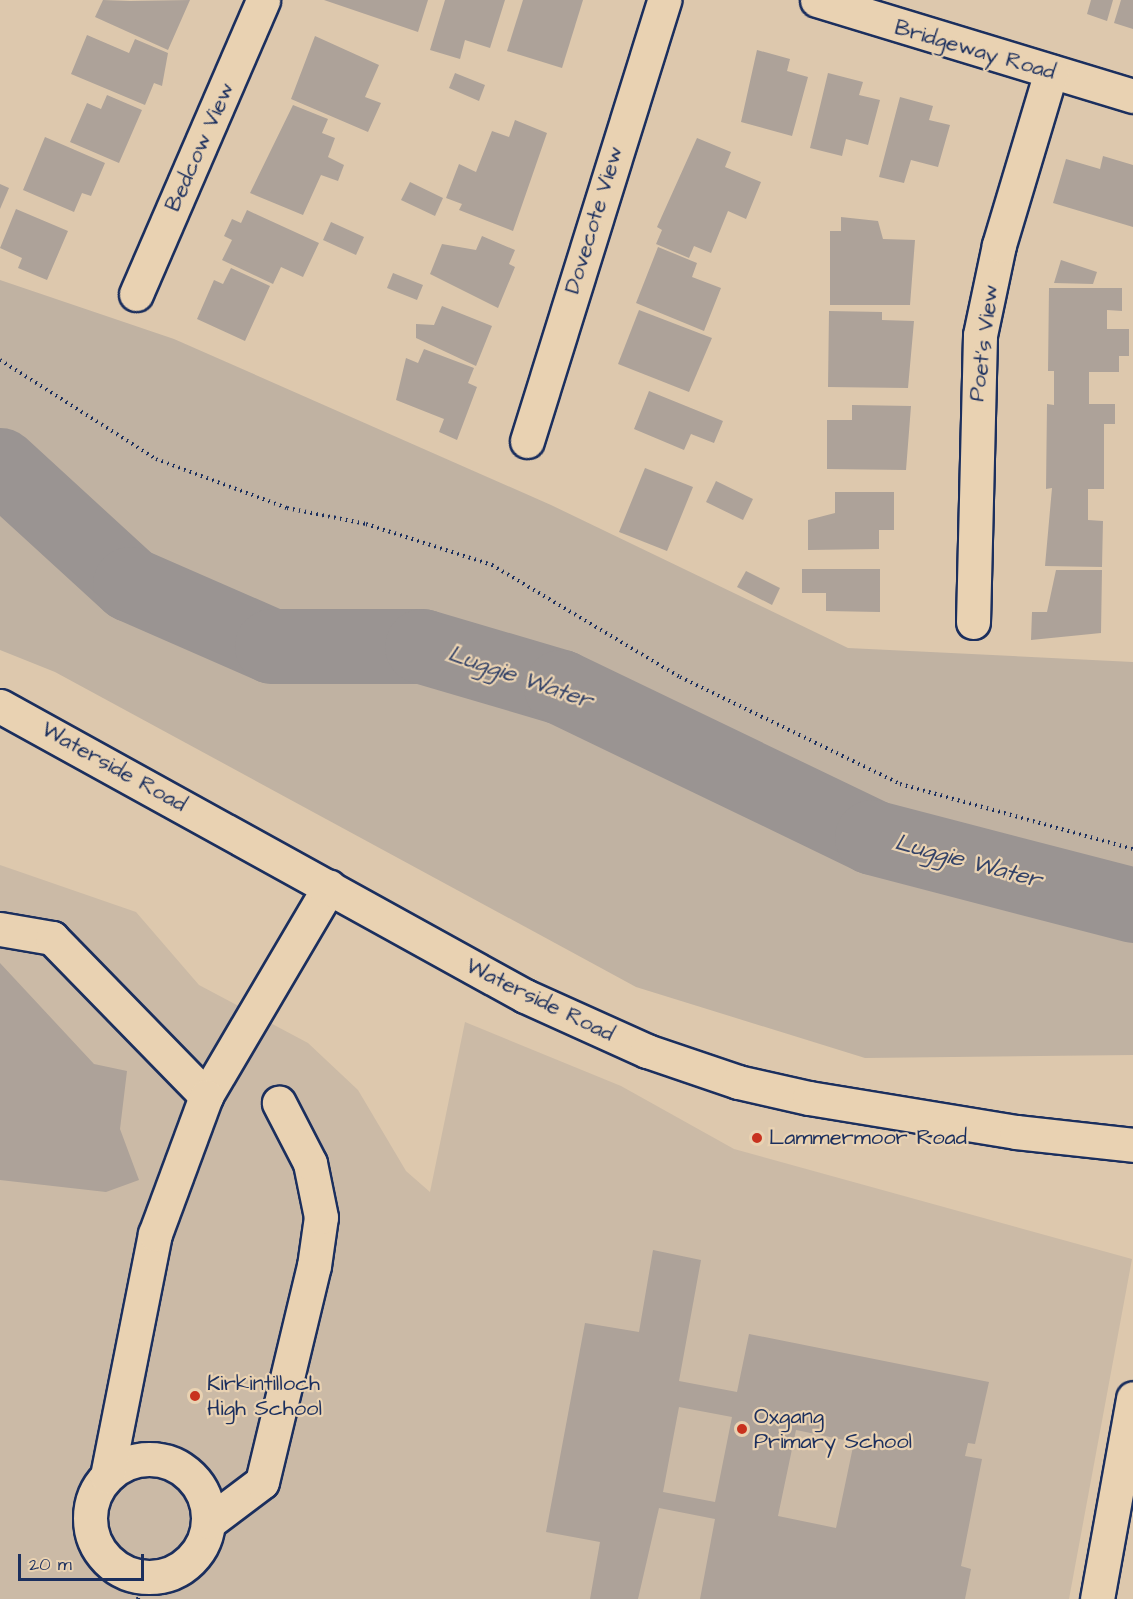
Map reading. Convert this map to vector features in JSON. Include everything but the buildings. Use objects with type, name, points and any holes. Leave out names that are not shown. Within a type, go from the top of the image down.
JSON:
[{"type":"street","name":"Bedcow View","points":[[136,294],[263,0]]},
{"type":"street","name":"Dovecote View","points":[[526,441],[664,0]]},
{"type":"street","name":"Bridgeway Road","points":[[817,0],[861,8],[1051,72],[1133,96]]},
{"type":"street","name":"Poet's View","points":[[973,622],[980,335],[999,245],[1051,72]]},
{"type":"street","name":"Waterside Road","points":[[0,706],[525,996],[693,1068],[809,1098],[1016,1132],[1133,1145]]},
{"type":"street","points":[[279,1103],[310,1164],[321,1217],[314,1266],[262,1482],[209,1522],[194,1558],[140,1588],[108,1562],[93,1538],[90,1509],[107,1476],[155,1234],[206,1096],[328,887]]},
{"type":"street","points":[[0,929],[52,938],[206,1096]]},
{"type":"street","points":[[1097,1599],[1133,1398]]},
{"type":"street","points":[[107,1476],[143,1459],[164,1460],[197,1483],[209,1522]]},
{"type":"path","points":[[0,360],[156,459],[286,508],[366,524],[492,566],[680,677],[900,784],[1133,849]]},
{"type":"shaded area","points":[[0,280],[174,339],[551,505],[848,648],[1133,662],[1133,1055],[865,1058],[636,987],[55,672],[0,650]]},
{"type":"shaded area","points":[[0,865],[136,912],[199,985],[308,1043],[358,1090],[406,1171],[430,1192],[465,1022],[621,1086],[734,1149],[1132,1259],[1069,1599],[0,1599]]},
{"type":"waterway","name":"Luggie Water","points":[[0,465],[130,584],[272,646],[422,646],[561,687],[872,837],[1133,905]]},
{"type":"place","name":"Lammermoor Road","points":[[757,1138]]},
{"type":"place","name":"Kirkintilloch High School","points":[[195,1396]]},
{"type":"place","name":"Oxgang Primary School","points":[[742,1429]]}]
